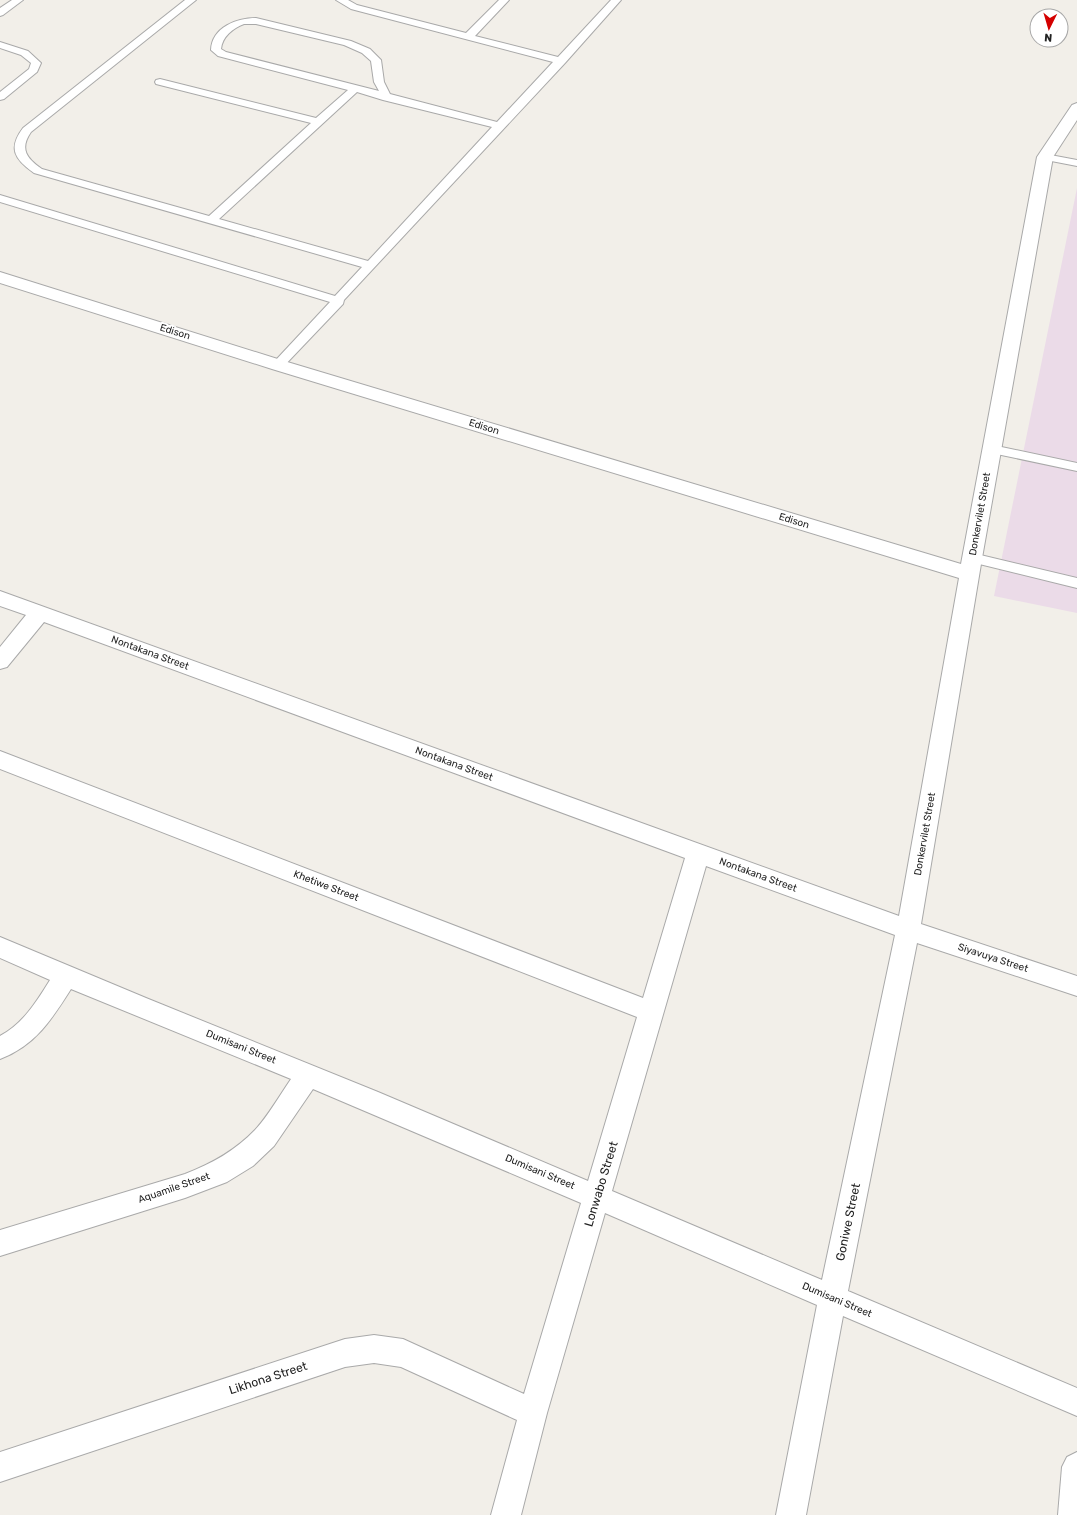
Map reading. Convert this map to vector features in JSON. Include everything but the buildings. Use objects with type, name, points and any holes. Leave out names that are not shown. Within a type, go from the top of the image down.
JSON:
[{"type":"street","name":"Donkervilet Street","points":[[908,930],[971,566],[1045,157],[1077,108]]},
{"type":"street","name":"Edison","points":[[0,277],[278,365],[971,566]]},
{"type":"street","name":"Nontakana Street","points":[[0,598],[908,930]]},
{"type":"street","points":[[0,661],[40,613]]},
{"type":"street","name":"Khetiwe Street","points":[[0,760],[652,1012]]},
{"type":"street","name":"Lonwabo Street","points":[[506,1515],[533,1413],[698,853]]},
{"type":"street","name":"Siyavuya Street","points":[[908,930],[1077,986]]},
{"type":"street","name":"Goniwe Street","points":[[791,1515],[832,1299],[908,930]]},
{"type":"street","name":"Dumisani Street","points":[[0,947],[65,977],[308,1075],[597,1196],[832,1299],[1077,1402]]},
{"type":"street","points":[[0,1048],[8,1045],[26,1032],[42,1012],[65,977]]},
{"type":"street","name":"Aquamile Street","points":[[0,1242],[184,1186],[218,1173],[244,1157],[265,1138],[308,1075]]},
{"type":"street","name":"Likhona Street","points":[[0,1467],[344,1353],[374,1349],[403,1353],[533,1413]]},
{"type":"street","points":[[1073,1515],[1077,1467]]},
{"type":"lane","points":[[0,13],[18,0]]},
{"type":"lane","points":[[190,0],[26,130],[19,142],[21,153],[27,163],[38,171],[371,266]]},
{"type":"lane","points":[[341,0],[354,7],[561,61]]},
{"type":"lane","points":[[468,37],[504,0]]},
{"type":"lane","points":[[278,365],[339,301],[616,0]]},
{"type":"lane","points":[[387,98],[379,82],[376,60],[366,51],[347,43],[256,21],[248,21],[235,23],[217,41],[215,46],[216,50],[222,54],[387,98],[500,126]]},
{"type":"lane","points":[[0,45],[21,50],[32,57],[36,63],[34,70],[0,97]]},
{"type":"lane","points":[[160,82],[318,122]]},
{"type":"lane","points":[[212,221],[318,122],[356,89]]},
{"type":"lane","points":[[1045,157],[1077,163]]},
{"type":"lane","points":[[0,198],[339,301]]},
{"type":"lane","points":[[992,449],[1077,467]]},
{"type":"lane","points":[[971,566],[1077,582]]},
{"type":"shaded area","points":[[1077,188],[1077,613],[994,596]]}]
